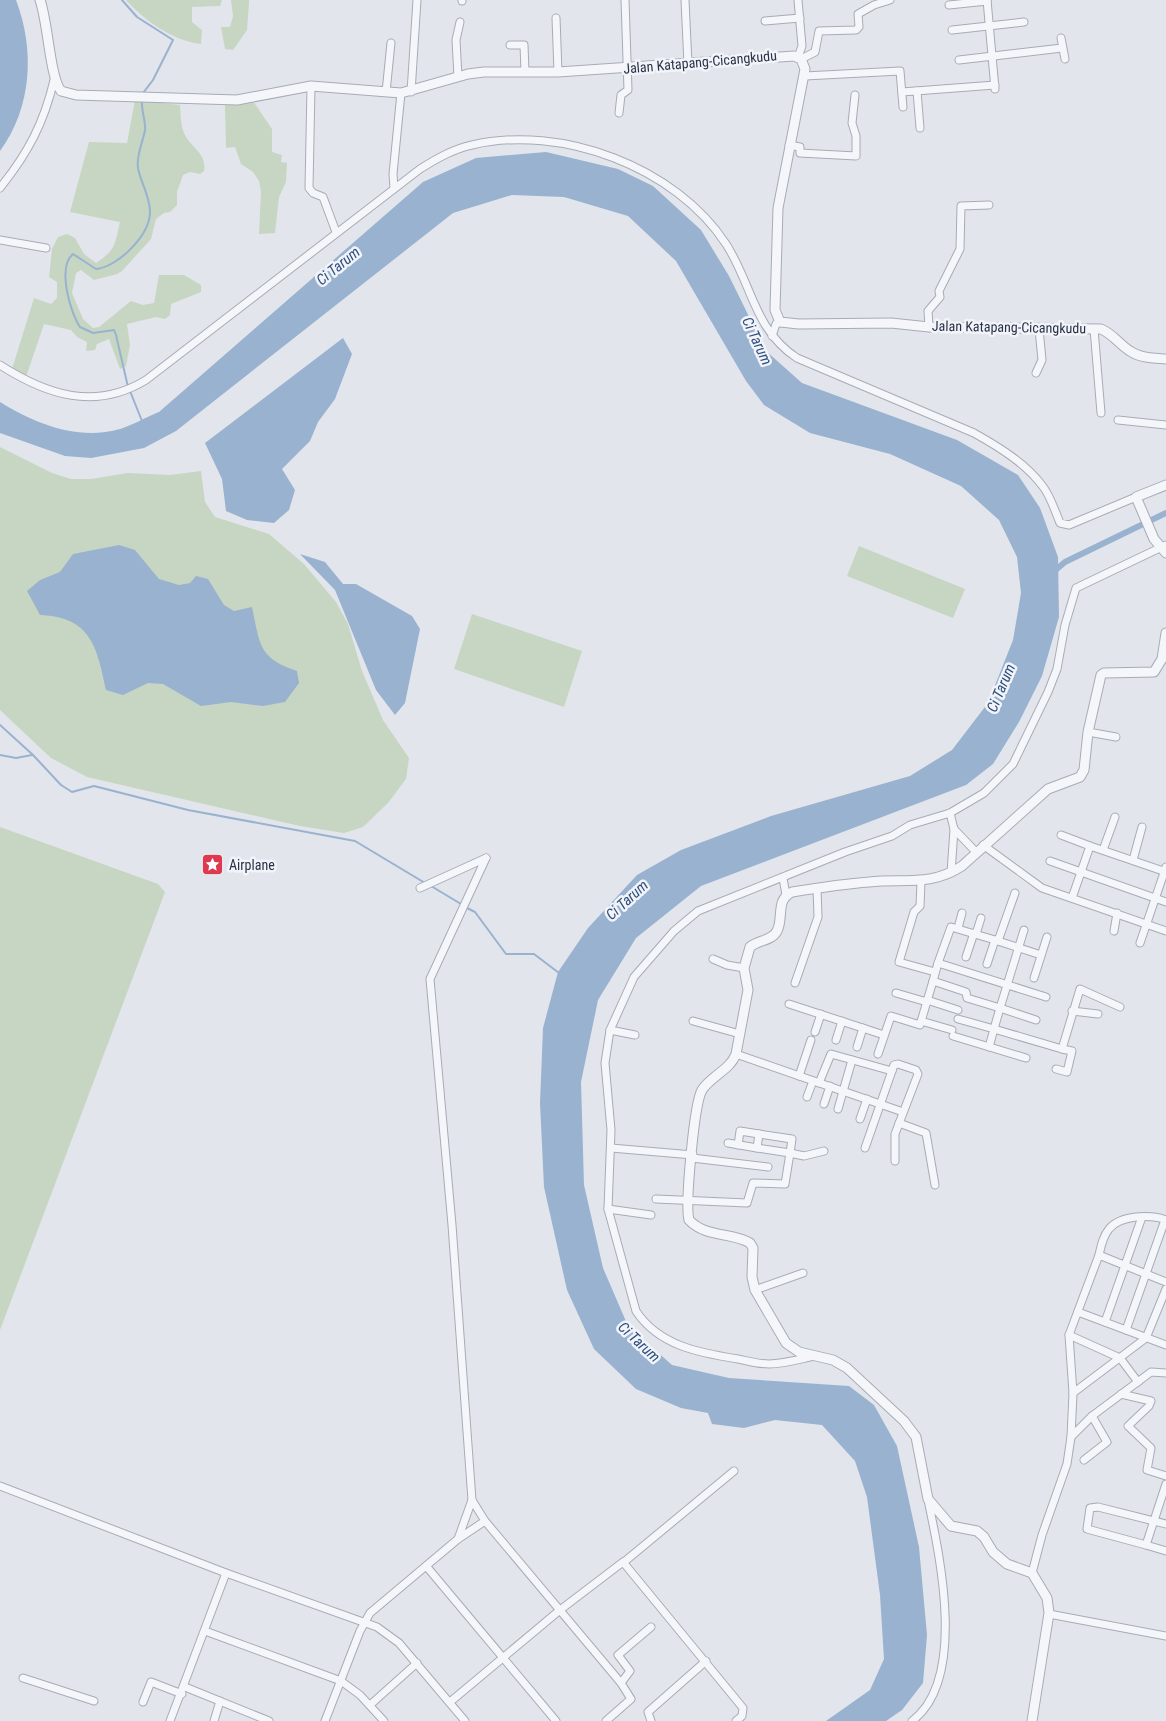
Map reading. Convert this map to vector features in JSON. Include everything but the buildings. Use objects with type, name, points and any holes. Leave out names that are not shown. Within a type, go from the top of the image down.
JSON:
[{"type":"street","points":[[0,188],[30,148],[54,80],[48,32],[40,0]]},
{"type":"street","points":[[411,92],[417,0]]},
{"type":"street","points":[[619,113],[620,95],[628,90],[625,0]]},
{"type":"street","points":[[685,0],[688,64]]},
{"type":"street","points":[[772,336],[776,324],[780,322],[775,310],[778,208],[789,145],[805,76],[805,64],[800,58],[802,46],[798,0]]},
{"type":"street","points":[[800,58],[816,52],[819,30],[856,30],[860,27],[858,14],[874,3],[890,0]]},
{"type":"street","points":[[902,92],[996,87],[987,0],[950,5]]},
{"type":"street","points":[[556,18],[558,72]]},
{"type":"street","points":[[765,21],[800,18]]},
{"type":"street","points":[[458,77],[456,37],[460,22]]},
{"type":"street","points":[[952,30],[1024,22]]},
{"type":"street","points":[[1061,38],[1065,59]]},
{"type":"street","points":[[386,92],[391,43]]},
{"type":"street","points":[[510,45],[524,45],[525,72]]},
{"type":"street","points":[[959,60],[1062,48]]},
{"type":"street","name":"Jalan Katapang-Cicangkudu","points":[[54,80],[61,91],[66,94],[237,100],[311,86],[358,88],[401,93],[411,92],[458,77],[484,72],[558,72],[688,64],[787,55],[800,58]]},
{"type":"street","points":[[805,76],[900,71],[903,107]]},
{"type":"street","points":[[311,86],[309,188],[313,193],[323,197],[336,232]]},
{"type":"street","points":[[917,91],[920,128]]},
{"type":"street","points":[[394,188],[393,174],[401,93]]},
{"type":"street","points":[[789,145],[800,147],[800,153],[856,156],[856,136],[852,123],[855,95]]},
{"type":"street","points":[[0,365],[40,387],[62,395],[95,397],[124,392],[135,387],[420,169],[442,156],[471,145],[492,141],[540,142],[608,155],[661,182],[683,196],[701,214],[726,245],[757,310],[780,346],[797,358],[974,433],[990,442],[1029,470],[1044,489],[1060,522],[1064,525],[1069,525],[1166,485]]},
{"type":"street","points":[[929,327],[928,312],[940,297],[939,291],[960,249],[962,206],[989,205]]},
{"type":"street","points":[[0,240],[46,248]]},
{"type":"street","name":"Jalan Katapang-Cicangkudu","points":[[780,322],[799,324],[891,322],[929,327],[1094,328],[1111,334],[1130,351],[1138,355],[1166,359]]},
{"type":"street","points":[[1094,328],[1101,413]]},
{"type":"street","points":[[1036,373],[1042,360],[1039,329]]},
{"type":"street","points":[[1118,420],[1166,425]]},
{"type":"street","points":[[810,1357],[788,1363],[757,1362],[693,1350],[678,1345],[660,1334],[648,1325],[636,1311],[608,1209],[611,1148],[605,1063],[610,1030],[634,977],[688,918],[719,901],[845,852],[892,836],[910,826],[950,813],[984,793],[1013,764],[1057,669],[1065,625],[1076,588],[1164,548],[1154,540],[1136,497]]},
{"type":"street","points":[[786,895],[817,888],[871,882],[921,882],[951,873],[1048,789],[1080,777],[1084,770],[1088,732],[1098,680],[1102,674],[1154,672],[1162,659],[1166,633]]},
{"type":"street","points":[[1088,732],[1116,737]]},
{"type":"street","points":[[950,813],[954,829],[951,873]]},
{"type":"street","points":[[1104,850],[1115,818]]},
{"type":"street","points":[[1133,860],[1142,827]]},
{"type":"street","points":[[954,829],[980,849],[1035,884],[1166,931]]},
{"type":"street","points":[[1061,835],[1165,870],[1140,942]]},
{"type":"street","points":[[1072,898],[1090,846]]},
{"type":"street","points":[[420,888],[486,858],[430,979],[452,1225],[472,1500],[458,1538]]},
{"type":"street","points":[[1050,861],[1166,902]]},
{"type":"street","points":[[782,878],[786,895],[781,906],[777,931],[770,938],[750,947],[744,968],[748,990],[733,1063],[706,1085],[700,1094],[687,1201],[689,1220],[697,1227],[723,1236],[747,1241],[752,1245],[752,1277],[755,1290],[786,1343],[810,1357],[833,1360],[847,1368],[912,1429],[918,1444],[941,1558],[946,1598],[943,1651],[938,1687],[923,1711],[912,1721]]},
{"type":"street","points":[[921,882],[920,906],[914,912],[899,962],[935,972]]},
{"type":"street","points":[[796,983],[818,916],[817,888]]},
{"type":"street","points":[[987,964],[1014,893]]},
{"type":"street","points":[[958,928],[962,913]]},
{"type":"street","points":[[1114,931],[1117,913]]},
{"type":"street","points":[[966,958],[981,918]]},
{"type":"street","points":[[878,1054],[891,1016],[920,1025],[950,928],[958,928],[1040,955]]},
{"type":"street","points":[[989,1047],[1024,930]]},
{"type":"street","points":[[1034,978],[1047,937]]},
{"type":"street","points":[[713,959],[727,965],[744,968]]},
{"type":"street","points":[[938,963],[1046,997]]},
{"type":"street","points":[[933,981],[966,992],[967,998],[1036,1020]]},
{"type":"street","points":[[1062,1049],[1080,989],[1120,1007]]},
{"type":"street","points":[[896,993],[958,1010]]},
{"type":"street","points":[[789,1004],[884,1035]]},
{"type":"street","points":[[1072,1011],[1098,1014]]},
{"type":"street","points":[[815,1032],[821,1014]]},
{"type":"street","points":[[958,1020],[1072,1052],[1067,1072],[1056,1069]]},
{"type":"street","points":[[693,1021],[740,1034]]},
{"type":"street","points":[[836,1040],[842,1021]]},
{"type":"street","points":[[921,1021],[989,1047],[1026,1058]]},
{"type":"street","points":[[857,1047],[863,1028]]},
{"type":"street","points":[[610,1030],[635,1035]]},
{"type":"street","points":[[800,1076],[811,1040]]},
{"type":"street","points":[[736,1054],[903,1112]]},
{"type":"street","points":[[807,1097],[830,1054],[892,1072]]},
{"type":"street","points":[[838,1109],[852,1060]]},
{"type":"street","points":[[865,1148],[894,1065],[898,1064],[918,1073],[895,1138],[896,1161]]},
{"type":"street","points":[[824,1104],[830,1086]]},
{"type":"street","points":[[860,1119],[867,1099]]},
{"type":"street","points":[[899,1123],[926,1133],[935,1185]]},
{"type":"street","points":[[656,1199],[747,1203],[753,1183],[785,1184],[792,1139],[740,1131],[738,1145]]},
{"type":"street","points":[[757,1148],[759,1134]]},
{"type":"street","points":[[777,1151],[779,1137]]},
{"type":"street","points":[[728,1143],[804,1156],[824,1151]]},
{"type":"street","points":[[611,1148],[768,1167]]},
{"type":"street","points":[[608,1209],[651,1215]]},
{"type":"street","points":[[1029,1572],[1067,1464],[1071,1437],[1073,1393],[1069,1335],[1106,1233],[1114,1224],[1142,1217],[1152,1216],[1166,1220],[1126,1330]]},
{"type":"street","points":[[1105,1322],[1142,1217]]},
{"type":"street","points":[[1099,1255],[1166,1282]]},
{"type":"street","points":[[755,1290],[803,1273]]},
{"type":"street","points":[[1073,1393],[1146,1338],[1166,1289]]},
{"type":"street","points":[[1078,1312],[1166,1345]]},
{"type":"street","points":[[1069,1335],[1120,1358],[1138,1382]]},
{"type":"street","points":[[1071,1437],[1092,1416],[1151,1372],[1166,1373]]},
{"type":"street","points":[[1121,1394],[1151,1401],[1149,1406],[1128,1426],[1150,1448],[1148,1470],[1166,1476]]},
{"type":"street","points":[[1084,1460],[1107,1442],[1092,1416]]},
{"type":"street","points":[[450,1702],[503,1656],[624,1562],[734,1471]]},
{"type":"street","points":[[1146,1545],[1163,1502],[1166,1484]]},
{"type":"street","points":[[0,1486],[226,1573],[365,1622],[399,1643],[465,1721]]},
{"type":"street","points":[[928,1499],[951,1526],[977,1531],[984,1537],[993,1552],[1007,1564],[1029,1572],[1046,1594],[1049,1614],[1032,1721]]},
{"type":"street","points":[[472,1500],[485,1521],[621,1683],[631,1700],[606,1721]]},
{"type":"street","points":[[1166,1524],[1098,1507],[1090,1508],[1087,1530],[1166,1551]]},
{"type":"street","points":[[325,1721],[365,1622],[378,1605],[427,1567],[458,1538],[485,1521]]},
{"type":"street","points":[[624,1562],[743,1708],[742,1716],[736,1721]]},
{"type":"street","points":[[427,1567],[556,1721]]},
{"type":"street","points":[[170,1721],[226,1573]]},
{"type":"street","points":[[1049,1614],[1166,1636]]},
{"type":"street","points":[[621,1683],[630,1671],[618,1656],[651,1627]]},
{"type":"street","points":[[205,1632],[341,1681],[370,1705],[384,1721]]},
{"type":"street","points":[[651,1721],[648,1712],[706,1661]]},
{"type":"street","points":[[370,1705],[417,1663]]},
{"type":"street","points":[[23,1678],[94,1701]]},
{"type":"street","points":[[142,1702],[151,1682],[220,1701],[269,1721]]},
{"type":"street","points":[[214,1721],[220,1701]]},
{"type":"green space","points":[[126,0],[222,0],[220,6],[192,7],[192,22],[202,30],[201,44],[180,39],[170,34],[150,22]]},
{"type":"green space","points":[[231,0],[249,0],[247,30],[233,50],[225,49],[221,27],[230,27],[233,16]]},
{"type":"green space","points":[[135,100],[180,105],[183,130],[201,155],[204,171],[200,174],[190,172],[183,175],[177,192],[177,205],[170,212],[164,213],[156,219],[151,239],[122,271],[94,280],[81,270],[76,273],[72,293],[83,319],[93,328],[99,327],[131,301],[143,305],[154,303],[159,275],[184,275],[201,285],[201,292],[171,304],[170,315],[165,319],[156,317],[127,324],[130,345],[126,366],[120,369],[109,339],[97,344],[95,350],[86,351],[87,342],[77,337],[71,330],[44,324],[26,377],[12,369],[34,298],[51,304],[57,298],[57,282],[49,277],[52,249],[58,237],[67,234],[75,238],[84,254],[96,263],[114,246],[120,222],[70,212],[89,142],[127,143]]},
{"type":"green space","points":[[253,101],[272,129],[272,152],[282,155],[281,162],[287,163],[286,182],[279,197],[275,233],[259,234],[261,192],[259,181],[253,172],[241,164],[235,147],[226,148],[225,105]]},
{"type":"green space","points":[[0,447],[52,473],[71,479],[91,479],[128,473],[170,475],[201,471],[205,502],[215,517],[269,534],[304,564],[336,602],[348,624],[362,671],[383,720],[409,758],[406,779],[388,803],[363,827],[344,833],[300,826],[87,777],[51,758],[0,710]]},
{"type":"green space","points":[[859,546],[965,589],[953,618],[847,576]]},
{"type":"green space","points":[[472,614],[582,651],[564,707],[454,669]]},
{"type":"green space","points":[[0,827],[158,884],[165,892],[0,1330]]},
{"type":"water","points":[[0,0],[16,0],[26,38],[28,58],[27,78],[19,116],[11,134],[0,151]]},
{"type":"water","name":"Ci Tarum","points":[[546,152],[618,169],[653,186],[701,230],[729,276],[766,351],[802,383],[957,440],[1018,475],[1040,508],[1058,557],[1059,617],[1042,676],[1019,722],[993,764],[966,785],[701,886],[636,938],[598,1000],[581,1082],[584,1185],[603,1268],[628,1326],[672,1365],[729,1378],[849,1386],[874,1405],[897,1446],[919,1547],[927,1635],[923,1683],[902,1710],[886,1721],[826,1721],[870,1690],[884,1659],[880,1595],[867,1497],[855,1461],[822,1425],[775,1420],[744,1428],[712,1424],[708,1413],[681,1408],[636,1389],[594,1349],[567,1290],[544,1187],[540,1103],[543,1028],[558,972],[588,928],[637,875],[681,850],[771,816],[910,776],[952,750],[988,703],[1013,640],[1021,593],[1017,557],[999,520],[961,486],[890,454],[810,433],[764,405],[746,381],[676,261],[628,216],[564,197],[512,195],[453,213],[176,431],[144,448],[91,458],[65,456],[0,433],[0,402],[28,417],[73,432],[89,433],[120,429],[159,412],[423,182],[476,158]]},
{"type":"water","points":[[343,338],[352,354],[335,399],[318,422],[310,441],[282,469],[295,490],[289,510],[274,523],[247,520],[226,511],[222,479],[205,443]]},
{"type":"water","points":[[119,545],[135,550],[159,579],[179,585],[190,583],[196,576],[208,579],[224,605],[234,611],[252,607],[259,640],[263,648],[275,661],[297,671],[299,683],[285,702],[263,706],[231,702],[201,706],[163,684],[148,683],[123,695],[106,690],[99,660],[89,637],[81,628],[71,622],[57,617],[40,615],[27,591],[40,580],[60,572],[73,554]]},
{"type":"water","points":[[300,554],[325,562],[343,584],[356,584],[412,616],[420,629],[405,703],[395,715],[376,690],[335,590]]},
{"type":"waterway","points":[[122,0],[137,17],[173,40],[153,80],[143,93]]},
{"type":"waterway","points":[[128,387],[114,330],[93,333],[80,327],[76,320],[69,301],[66,269],[68,260],[73,254],[96,269],[105,267],[123,256],[139,240],[145,230],[150,212],[138,163],[145,130],[142,100]]},
{"type":"waterway","points":[[130,391],[142,421]]},
{"type":"waterway","points":[[1052,573],[1065,562],[1166,513]]},
{"type":"waterway","points":[[0,725],[33,755],[61,785],[72,792],[94,786],[188,810],[355,841],[425,883]]},
{"type":"waterway","points":[[0,755],[16,758],[32,755]]},
{"type":"waterway","points":[[431,886],[461,904]]},
{"type":"waterway","points":[[465,907],[475,912],[506,954],[534,954],[559,973]]},
{"type":"place","name":"Airplane","points":[[213,865]]}]
